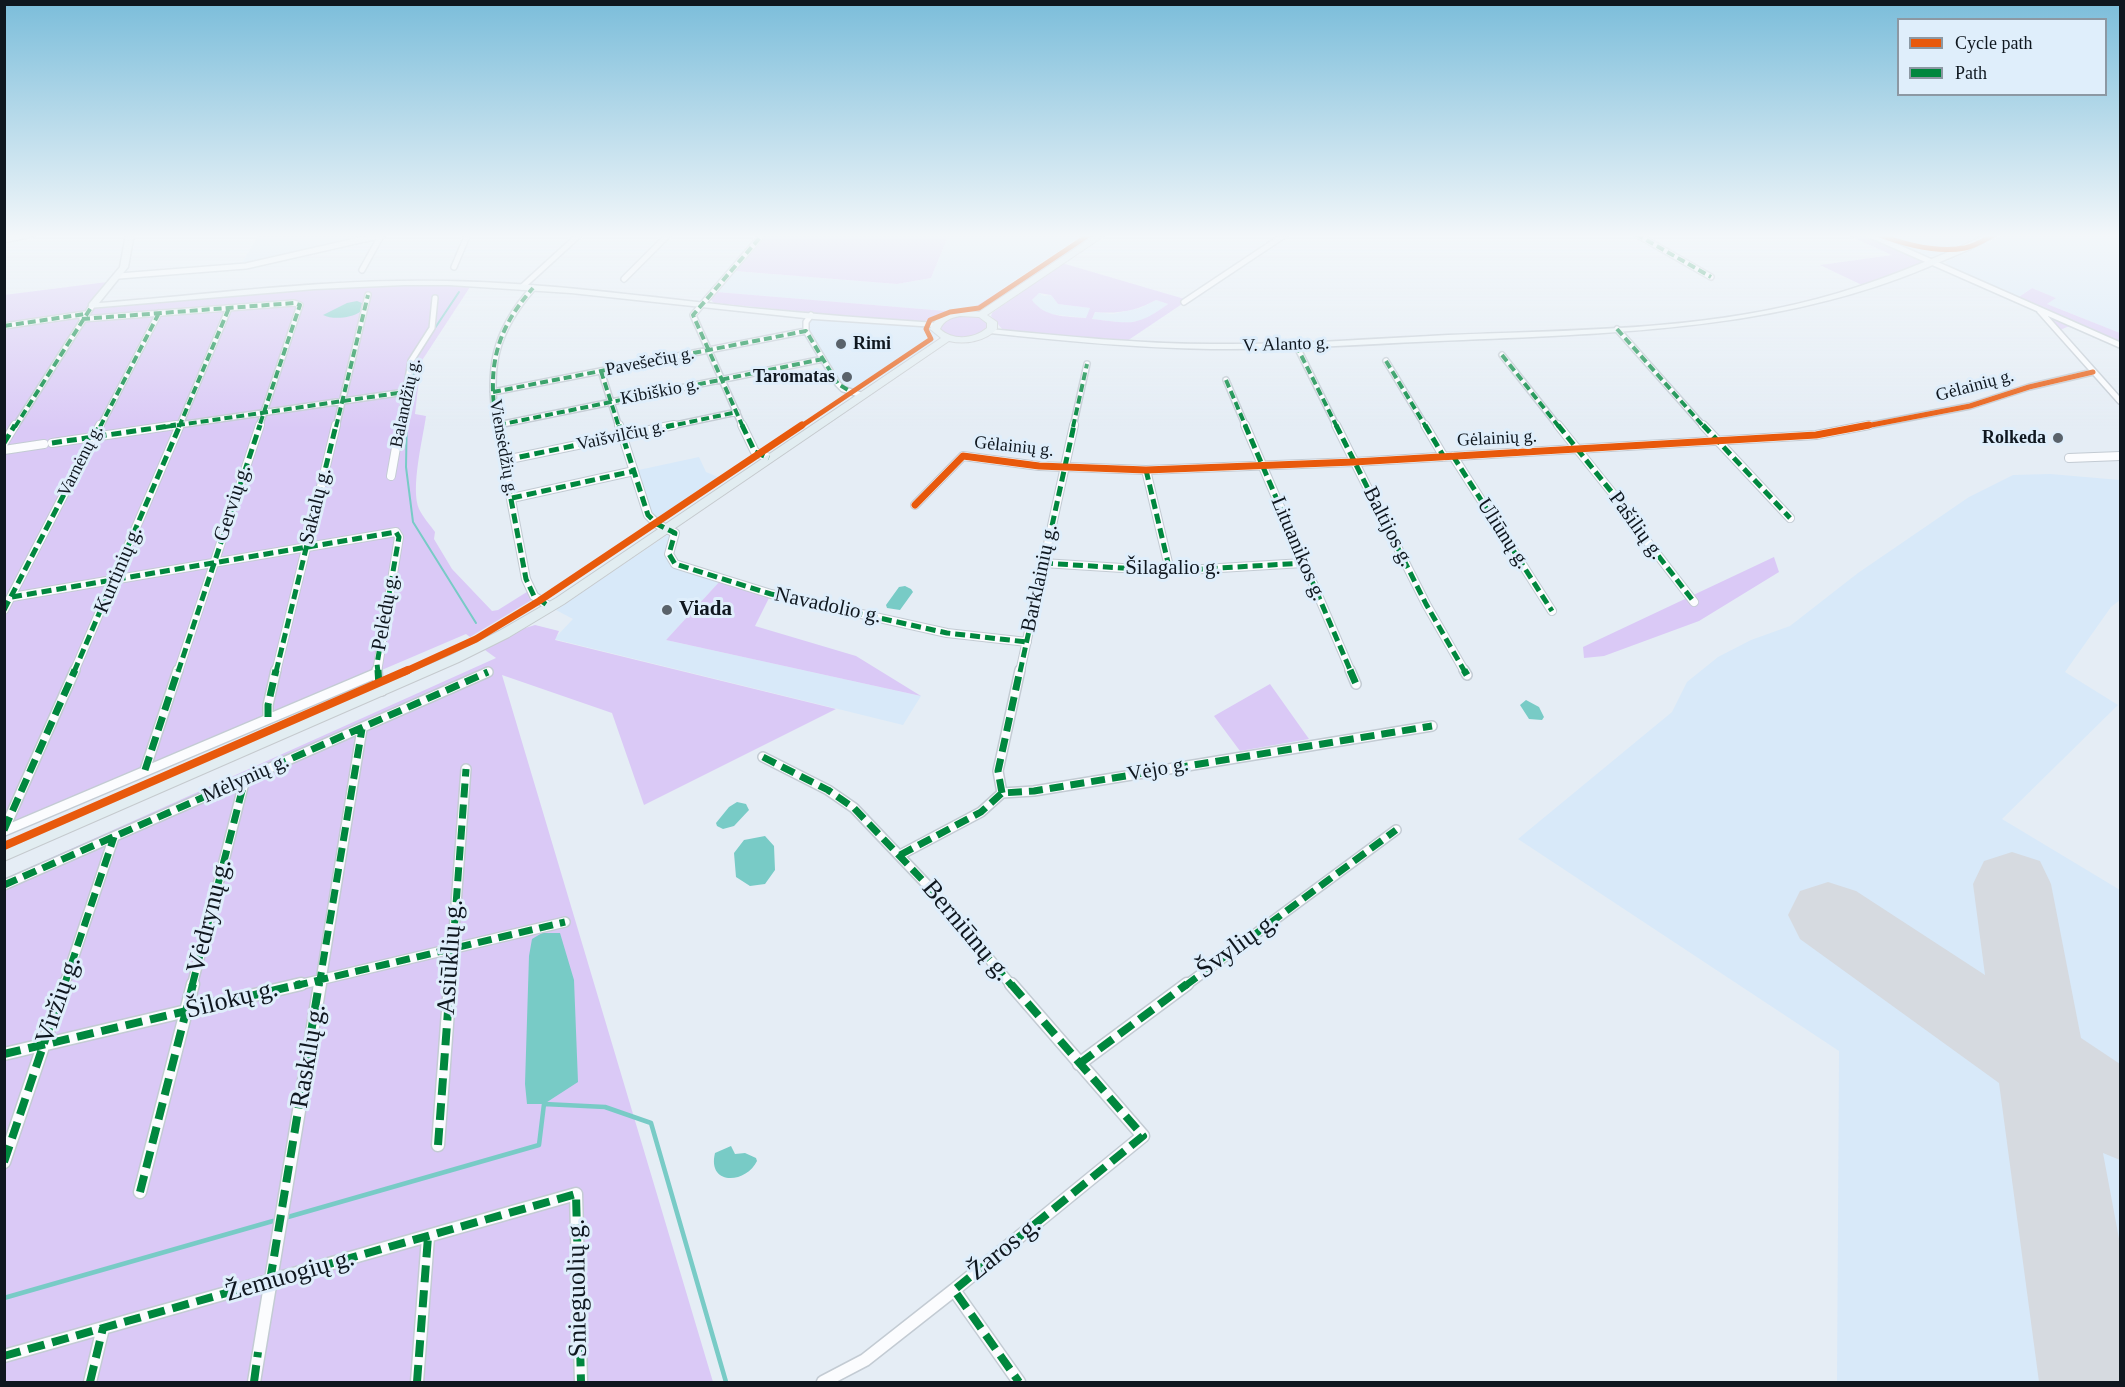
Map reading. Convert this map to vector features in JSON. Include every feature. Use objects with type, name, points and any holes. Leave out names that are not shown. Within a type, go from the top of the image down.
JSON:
[{"type":"main road","points":[[92,306],[99,299]]},
{"type":"main road","points":[[92,306],[182,299]]},
{"type":"main road","points":[[646,299],[936,325]]},
{"type":"main road","points":[[981,315],[1006,299]]},
{"type":"main road","name":"V. Alanto g.","points":[[990,331],[1180,346],[1296,345],[1617,329],[1718,318],[1819,299]]},
{"type":"main road","points":[[953,314],[981,315],[992,322],[990,331],[972,339],[947,338],[938,332],[936,325],[941,318],[953,314]]},
{"type":"main road","points":[[4,855],[481,646],[550,607],[947,338]]},
{"type":"street","name":"Sakalų g.","points":[[268,717],[268,705],[367,299]]},
{"type":"street","name":"Balandžių g.","points":[[392,476],[411,361],[432,328],[435,299]]},
{"type":"street","name":"Viensėdžių g.","points":[[525,299],[513,314],[501,337],[493,363],[493,392],[519,548],[530,590],[535,598],[550,607]]},
{"type":"street","points":[[707,299],[693,315],[755,452],[770,458]]},
{"type":"street","points":[[1185,302],[1190,299]]},
{"type":"street","points":[[2015,299],[2121,345]]},
{"type":"street","name":"Gervių g.","points":[[145,770],[262,413],[300,305],[294,303],[230,308]]},
{"type":"street","points":[[4,443],[92,306]]},
{"type":"street","points":[[4,326],[84,317],[230,308]]},
{"type":"street","name":"Kurtinių g.","points":[[4,830],[115,580],[230,308]]},
{"type":"street","points":[[2036,308],[2121,401]]},
{"type":"street","name":"Varnėnų g.","points":[[4,610],[159,313]]},
{"type":"street","points":[[811,315],[806,322],[806,331],[838,384],[843,389],[861,395]]},
{"type":"street","points":[[1617,329],[1717,441],[1790,518]]},
{"type":"street","name":"Pavešečių g.","points":[[493,392],[806,331]]},
{"type":"street","name":"Baltijos g.","points":[[1296,345],[1426,604],[1467,675]]},
{"type":"street","name":"Pašilių g.","points":[[1502,356],[1618,500],[1623,510],[1694,602]]},
{"type":"street","name":"Kibiškio g.","points":[[498,425],[823,359]]},
{"type":"street","points":[[1386,361],[1444,457]]},
{"type":"street","name":"Barklainių g.","points":[[1002,793],[998,771],[1087,364]]},
{"type":"street","points":[[601,371],[648,515],[657,524],[668,528]]},
{"type":"street","name":"Gėlainių g.","points":[[915,505],[963,456],[1065,467],[1146,470],[1354,462],[1816,435],[1970,406],[2029,387],[2093,372]]},
{"type":"street","name":"Lituanikos g.","points":[[1226,380],[1356,684]]},
{"type":"street","points":[[4,450],[405,392]]},
{"type":"street","name":"Vaišvilčių g.","points":[[505,460],[737,412]]},
{"type":"street","name":"Uliūnų g.","points":[[1453,456],[1552,611]]},
{"type":"street","points":[[2070,458],[2121,456]]},
{"type":"street","points":[[1146,470],[1170,571]]},
{"type":"street","points":[[512,498],[634,471]]},
{"type":"street","name":"Navadolio g.","points":[[668,528],[676,536],[669,555],[675,564],[720,581],[947,633],[1027,642]]},
{"type":"street","name":"Pelėdų g.","points":[[306,548],[398,533],[376,674],[382,691]]},
{"type":"street","points":[[12,597],[306,548]]},
{"type":"street","name":"Šilagalio g.","points":[[1043,563],[1170,571],[1303,563]]},
{"type":"street","name":"Mėlynių g.","points":[[4,885],[488,672]]},
{"type":"street","points":[[4,830],[268,717],[376,674]]},
{"type":"street","name":"Vėjo g.","points":[[1002,793],[1034,791],[1432,726]]},
{"type":"street","name":"Raskilų g.","points":[[254,1383],[362,729]]},
{"type":"street","name":"Berniūnų g.","points":[[764,757],[828,790],[854,807],[900,855],[1143,1136]]},
{"type":"street","name":"Asiūklių g.","points":[[438,1145],[466,769]]},
{"type":"street","name":"Vėdrynų g.","points":[[140,1192],[245,779]]},
{"type":"street","points":[[900,855],[981,812],[1002,793]]},
{"type":"street","name":"Švylių g.","points":[[1079,1064],[1396,830]]},
{"type":"street","name":"Viržių g.","points":[[4,1162],[114,837]]},
{"type":"street","name":"Šilokų g.","points":[[4,1054],[565,922]]},
{"type":"street","name":"Žaros g.","points":[[1019,1383],[954,1290],[1143,1136]]},
{"type":"street","name":"Žemuogių g.","points":[[4,1356],[576,1194]]},
{"type":"street","name":"Snieguolių g.","points":[[576,1194],[581,1383]]},
{"type":"street","points":[[417,1383],[428,1237]]},
{"type":"street","points":[[823,1383],[865,1360],[954,1290]]},
{"type":"street","points":[[90,1383],[103,1328]]},
{"type":"shaded area","points":[[4,299],[100,299],[91,309],[206,299],[462,299],[421,362],[415,414],[426,416],[416,477],[419,509],[435,532],[434,539],[452,569],[492,611],[498,610],[530,590],[535,598],[470,637],[466,634],[5,831]]},
{"type":"shaded area","points":[[710,299],[798,299],[946,311],[973,308],[988,299],[999,299],[986,307],[975,310],[909,322],[714,303]]},
{"type":"shaded area","points":[[798,299],[987,299],[973,308],[946,311]]},
{"type":"shaded area","points":[[1012,299],[1033,299],[1037,306],[1050,313],[1086,318],[1090,308],[1058,304],[1054,299],[1188,300],[1124,343],[1040,336],[1002,329],[991,316]],"holes":[[[1156,300],[1168,304],[1148,317],[1132,322],[1092,319],[1095,312],[1127,311]]]},
{"type":"shaded area","points":[[1054,299],[1058,304],[1091,308],[1087,318],[1049,314],[1038,308],[1032,300]]},
{"type":"shaded area","points":[[2022,299],[2055,299],[2047,304],[2120,333],[2120,345],[2074,324],[2058,331],[2048,318],[2051,313]]},
{"type":"shaded area","points":[[2054,299],[2120,299],[2120,333],[2047,304]]},
{"type":"shaded area","points":[[1156,300],[1168,304],[1146,320],[1125,323],[1092,319],[1095,312],[1113,314],[1140,308]]},
{"type":"shaded area","points":[[357,301],[362,303],[360,312],[356,314],[337,318],[323,315],[347,303]]},
{"type":"shaded area","points":[[956,315],[981,316],[990,325],[980,334],[966,338],[952,337],[940,330],[939,325]]},
{"type":"shaded area","points":[[803,316],[923,327],[932,329],[937,337],[932,344],[863,388],[853,389],[847,393],[834,386],[803,334]]},
{"type":"shaded area","points":[[699,457],[706,472],[723,479],[657,524],[648,515],[634,471]]},
{"type":"shaded area","points":[[2050,474],[2120,480],[2120,600],[2111,607],[2065,672],[2118,705],[2002,819],[2120,890],[2120,1382],[1837,1382],[1839,1051],[1518,839],[1672,712],[1687,682],[1718,657],[1751,640],[1790,626],[1858,573],[1969,497],[2013,475]]},
{"type":"shaded area","points":[[673,531],[671,559],[720,581],[666,640],[921,696],[903,725],[554,639],[573,619],[556,610]]},
{"type":"shaded area","points":[[1774,557],[1779,572],[1699,621],[1604,656],[1584,658],[1583,647]]},
{"type":"shaded area","points":[[720,581],[771,594],[755,626],[856,656],[921,696],[666,640]]},
{"type":"shaded area","points":[[905,586],[913,592],[900,610],[887,608],[886,605],[899,587]]},
{"type":"shaded area","points":[[535,625],[559,631],[555,640],[836,709],[644,805],[612,713],[502,675],[713,1382],[5,1382],[4,879],[496,658],[485,650],[522,629]]},
{"type":"shaded area","points":[[1270,684],[1309,739],[1240,751],[1214,716]]},
{"type":"shaded area","points":[[1526,700],[1539,707],[1544,717],[1542,720],[1529,719],[1520,705]]},
{"type":"shaded area","points":[[737,802],[746,804],[749,810],[734,826],[723,829],[717,826],[716,823],[729,807]]},
{"type":"shaded area","points":[[765,836],[774,846],[775,870],[765,884],[750,886],[736,877],[734,853],[744,840]]},
{"type":"shaded area","points":[[542,933],[560,933],[574,980],[578,1082],[544,1104],[527,1104],[525,1084],[529,956],[532,939]]},
{"type":"shaded area","points":[[731,1146],[735,1154],[745,1153],[756,1158],[757,1161],[745,1174],[729,1178],[722,1176],[714,1164],[715,1153]]},
{"type":"waterway","points":[[425,343],[455,299]]},
{"type":"waterway","points":[[417,356],[407,409],[406,467],[413,522],[476,623]]},
{"type":"waterway","points":[[288,1217],[539,1145],[544,1104],[605,1107],[651,1123],[726,1382]]},
{"type":"waterway","points":[[4,1298],[273,1221]]},
{"type":"runway","points":[[2012,884],[2041,1062]]},
{"type":"runway","points":[[1828,915],[2041,1062]]},
{"type":"runway","points":[[2041,1062],[2120,1116]]},
{"type":"runway","points":[[2041,1062],[2093,1382]]},
{"type":"marked path","points":[[268,717],[268,705],[367,299]]},
{"type":"marked path","points":[[524,299],[513,313],[498,343],[493,364],[493,397],[526,579],[534,596],[550,607]]},
{"type":"marked path","points":[[707,299],[693,315],[752,447],[755,452],[769,458]]},
{"type":"marked path","points":[[82,319],[294,303],[300,305],[145,770]]},
{"type":"marked path","points":[[4,443],[92,306]]},
{"type":"marked path","points":[[4,830],[115,580],[229,308]]},
{"type":"marked path","points":[[4,610],[159,313]]},
{"type":"marked path","points":[[4,326],[85,314]]},
{"type":"marked path","points":[[1617,329],[1717,441],[1790,518]]},
{"type":"marked path","points":[[493,392],[806,331],[838,384],[853,393]]},
{"type":"marked path","points":[[1296,345],[1426,604],[1467,675]]},
{"type":"marked path","points":[[1502,355],[1618,500],[1623,510],[1694,602]]},
{"type":"marked path","points":[[498,425],[823,359]]},
{"type":"marked path","points":[[1386,361],[1444,457]]},
{"type":"marked path","points":[[1002,793],[998,771],[1087,364]]},
{"type":"marked path","points":[[601,371],[648,515],[657,524],[675,533],[669,554],[675,564],[771,594],[947,633],[1027,642]]},
{"type":"marked path","points":[[1226,380],[1356,684]]},
{"type":"marked path","points":[[52,443],[405,392]]},
{"type":"marked path","points":[[505,460],[737,412]]},
{"type":"marked path","points":[[1453,456],[1552,611]]},
{"type":"marked path","points":[[1146,470],[1170,571]]},
{"type":"marked path","points":[[512,498],[634,471]]},
{"type":"marked path","points":[[12,597],[396,532],[399,537],[377,664],[379,686]]},
{"type":"marked path","points":[[1043,563],[1170,571],[1303,563]]},
{"type":"marked path","points":[[4,885],[488,672]]},
{"type":"marked path","points":[[900,855],[981,812],[1002,793],[1034,791],[1432,726]]},
{"type":"marked path","points":[[270,1281],[362,729]]},
{"type":"marked path","points":[[763,757],[828,790],[854,808],[931,889],[1143,1136],[954,1290],[1019,1382]]},
{"type":"marked path","points":[[438,1145],[466,769]]},
{"type":"marked path","points":[[140,1192],[245,779]]},
{"type":"marked path","points":[[1079,1064],[1396,830]]},
{"type":"marked path","points":[[4,1162],[114,837]]},
{"type":"marked path","points":[[4,1054],[565,922]]},
{"type":"marked path","points":[[4,1356],[576,1194],[581,1382]]},
{"type":"marked path","points":[[417,1382],[428,1237]]},
{"type":"marked path","points":[[90,1382],[103,1328]]},
{"type":"marked path","points":[[254,1382],[258,1352]]},
{"type":"cycle path","points":[[4,846],[476,639],[539,601],[931,339],[926,329],[930,320],[950,312],[979,308],[993,299]]},
{"type":"cycle path","points":[[915,505],[963,456],[1039,466],[1146,470],[1354,462],[1816,435],[1970,406],[2029,387],[2093,372]]},
{"type":"place","name":"Rimi","points":[[841,344]]},
{"type":"place","name":"Taromatas","points":[[847,377]]},
{"type":"place","name":"Rolkeda","points":[[2058,438]]},
{"type":"place","name":"Viada","points":[[667,610]]}]
